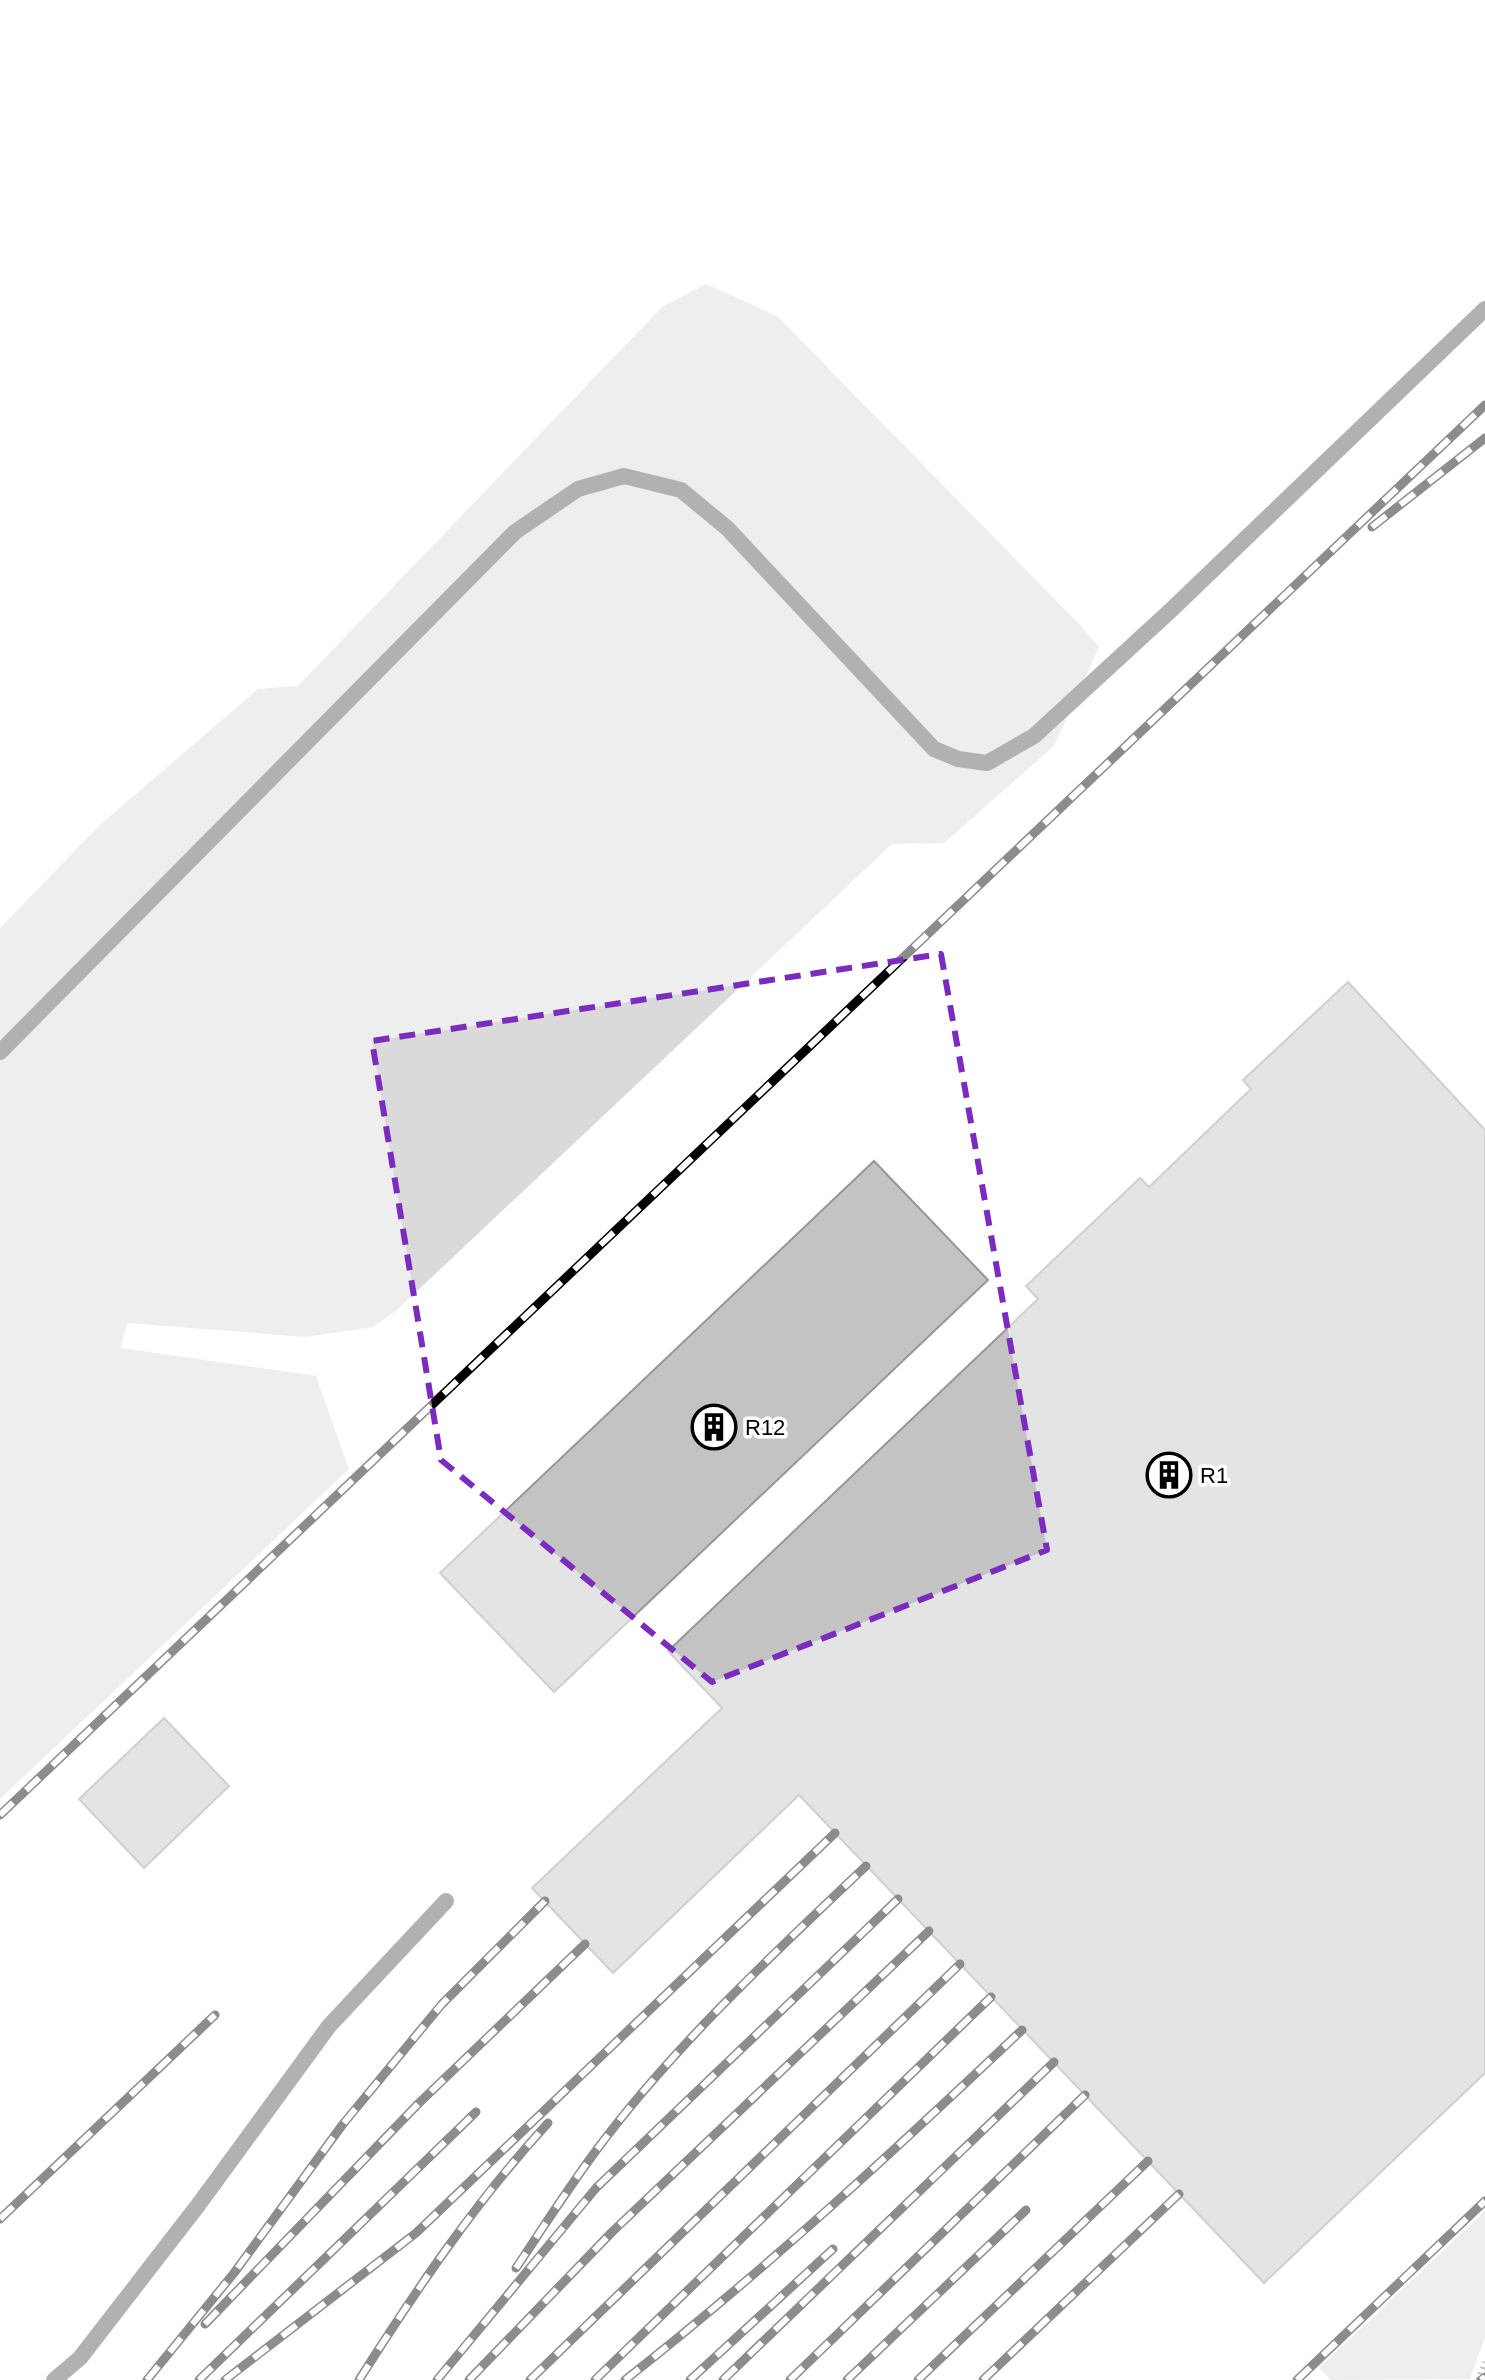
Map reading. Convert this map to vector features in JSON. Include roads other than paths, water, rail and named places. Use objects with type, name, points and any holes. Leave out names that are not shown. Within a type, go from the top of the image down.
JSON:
[{"type":"lane","points":[[0,1052],[515,532],[578,489],[624,476],[681,490],[727,528],[934,749],[958,759],[987,763],[1044,727],[1170,611],[1485,309]]},
{"type":"lane","points":[[54,2380],[90,2346],[329,2026],[446,1901]]},
{"type":"railway","points":[[0,1815],[1485,405]]},
{"type":"railway","points":[[1372,527],[1485,438]]},
{"type":"railway","points":[[225,2380],[416,2233],[835,1833]]},
{"type":"railway","points":[[516,2268],[595,2152],[656,2076],[724,2003],[866,1866]]},
{"type":"railway","points":[[437,2380],[596,2188],[898,1899]]},
{"type":"railway","points":[[147,2380],[234,2273],[343,2124],[442,2004],[545,1901]]},
{"type":"railway","points":[[469,2380],[612,2232],[929,1931]]},
{"type":"railway","points":[[205,2324],[419,2103],[585,1944]]},
{"type":"railway","points":[[530,2380],[960,1964]]},
{"type":"railway","points":[[595,2380],[991,1997]]},
{"type":"railway","points":[[0,2219],[215,2015]]},
{"type":"railway","points":[[625,2380],[828,2210],[1022,2030]]},
{"type":"railway","points":[[723,2380],[1054,2062]]},
{"type":"railway","points":[[790,2380],[1085,2095]]},
{"type":"railway","points":[[199,2380],[476,2112]]},
{"type":"railway","points":[[359,2380],[448,2247],[496,2183],[548,2123]]},
{"type":"railway","points":[[918,2380],[1148,2161]]},
{"type":"railway","points":[[983,2380],[1179,2194]]},
{"type":"railway","points":[[1297,2380],[1485,2201]]},
{"type":"railway","points":[[847,2380],[1026,2210]]},
{"type":"railway","points":[[690,2380],[833,2249]]},
{"type":"railway","points":[[1481,2380],[1485,2377]]},
{"type":"place","name":"R12","points":[[714,1427]]},
{"type":"place","name":"R1","points":[[1169,1475]]}]
